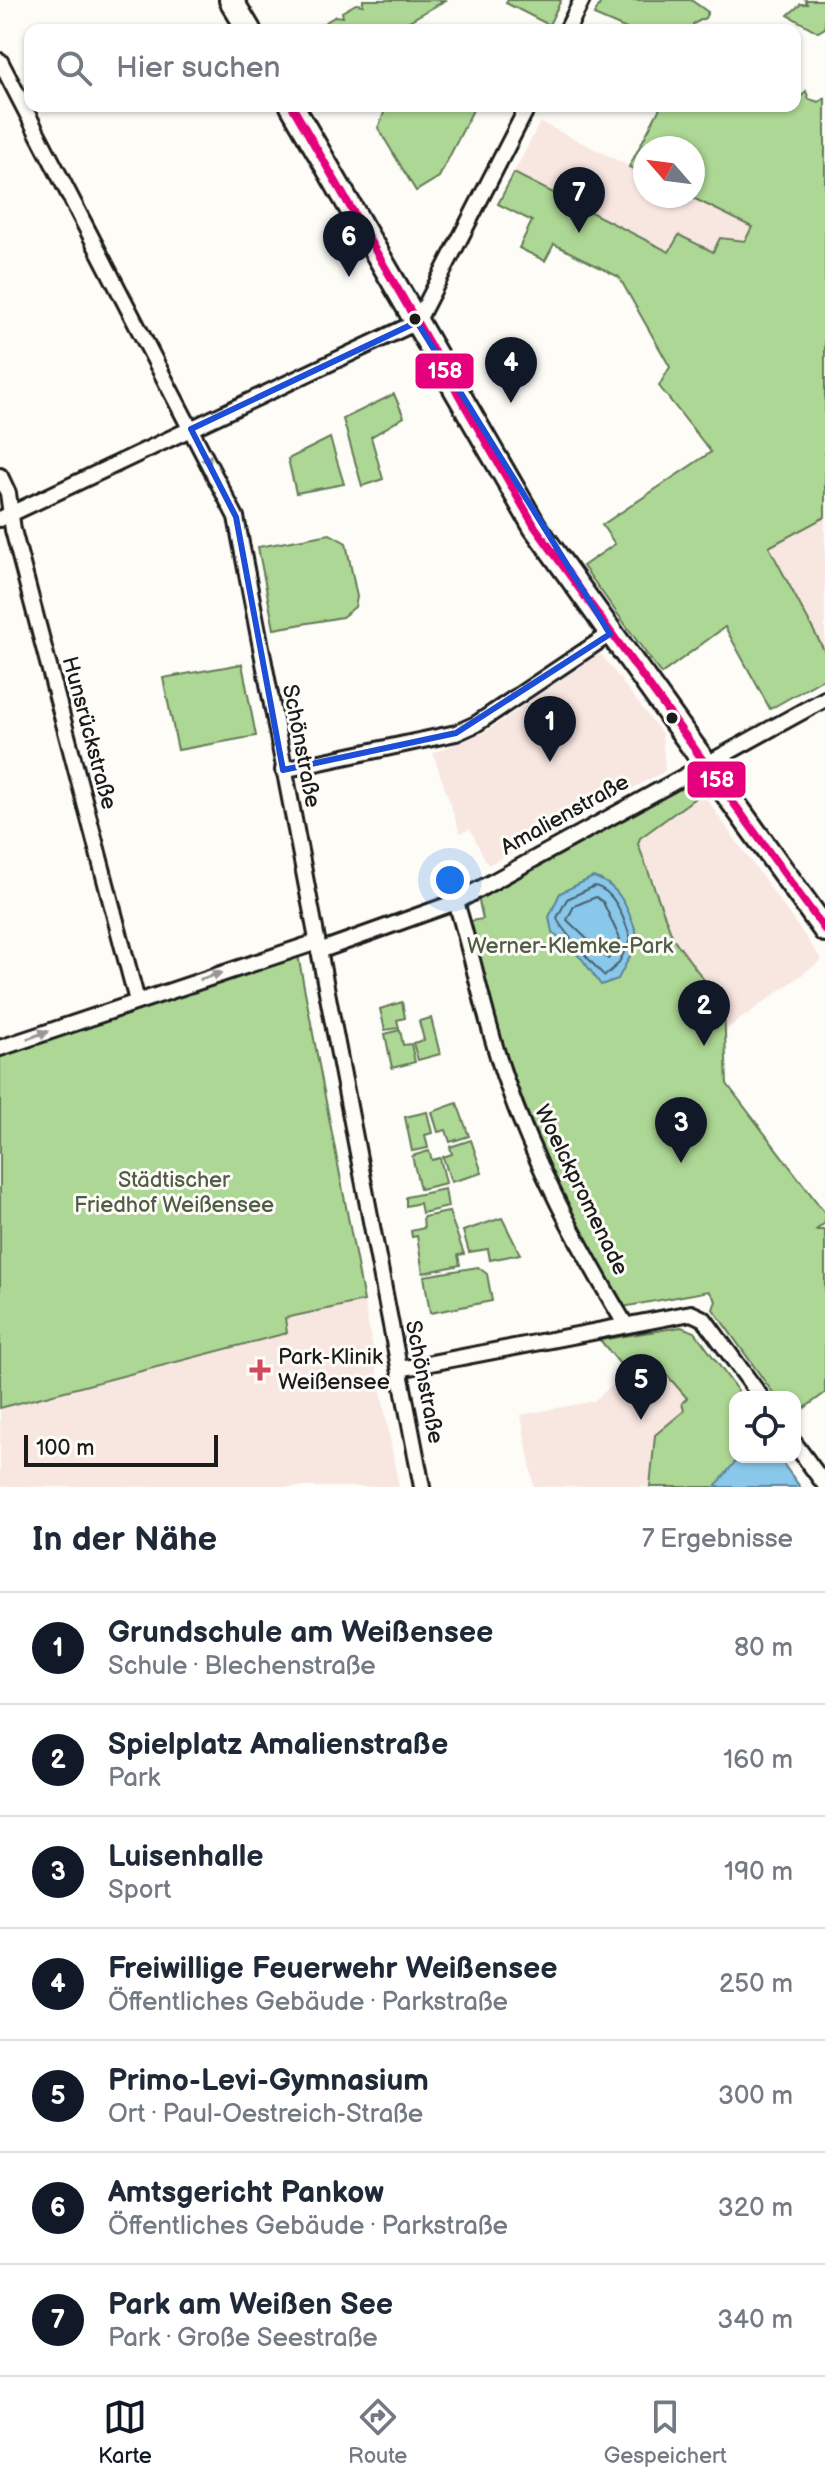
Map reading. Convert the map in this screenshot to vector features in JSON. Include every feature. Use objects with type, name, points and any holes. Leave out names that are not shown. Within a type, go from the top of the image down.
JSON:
[{"type":"street","points":[[231,0],[245,24]]},
{"type":"street","points":[[570,24],[582,0]]},
{"type":"street","name":"Schönstraße","points":[[0,61],[24,107]]},
{"type":"street","name":"Schönstraße","points":[[26,112],[236,517],[422,1487]]},
{"type":"street","points":[[295,112],[535,527],[825,930]]},
{"type":"street","points":[[6,516],[417,322],[525,112]]},
{"type":"street","name":"Hunsrückstraße","points":[[0,476],[8,493],[6,516],[13,530],[137,1001]]},
{"type":"street","points":[[283,770],[456,733],[476,724],[610,634]]},
{"type":"street","name":"Amalienstraße","points":[[0,1048],[137,1001],[456,902],[825,699]]},
{"type":"street","name":"Woelckpromenade","points":[[456,902],[495,1048],[526,1135],[579,1246],[625,1324]]},
{"type":"street","points":[[400,1369],[676,1313],[697,1315],[704,1319],[757,1391]]},
{"type":"street","points":[[801,1452],[825,1485]]},
{"type":"highlighted area","points":[[417,322],[610,634],[456,733],[283,770],[236,517],[191,429]]},
{"type":"shaded area","points":[[540,122],[633,168],[633,208],[705,208],[705,204],[752,227],[745,241],[713,252],[670,252],[514,173]]},
{"type":"shaded area","points":[[825,517],[825,652],[769,547]]},
{"type":"shaded area","points":[[600,653],[662,734],[665,771],[488,865],[470,829],[460,833],[433,753],[485,732]]},
{"type":"shaded area","points":[[702,793],[822,960],[724,1031],[724,1007],[673,938],[638,844],[640,838]]},
{"type":"shaded area","name":"Park-Klinik Weißensee","points":[[364,1301],[399,1487],[0,1487],[0,1408],[286,1333],[284,1318]]},
{"type":"shaded area","points":[[652,1358],[687,1398],[684,1411],[655,1435],[650,1487],[534,1487],[521,1415],[594,1401],[627,1372],[631,1375]]},
{"type":"green space","points":[[363,0],[446,0],[404,24],[322,24],[336,16],[343,17],[342,12],[356,4],[363,5]]},
{"type":"green space","points":[[508,0],[561,0],[549,24],[506,3]]},
{"type":"green space","points":[[602,0],[691,0],[708,12],[705,18],[693,24],[615,24],[594,15]]},
{"type":"green space","points":[[805,0],[825,0],[825,28],[818,32],[788,15],[801,4],[807,4]]},
{"type":"green space","points":[[806,91],[809,99],[819,102],[825,98],[825,517],[769,547],[825,652],[825,678],[770,709],[725,627],[661,674],[583,566],[615,544],[602,525],[711,452],[659,386],[670,367],[619,277],[554,244],[545,261],[519,248],[532,221],[498,204],[514,173],[669,252],[679,235],[713,252],[720,238],[745,241],[752,227],[705,204],[705,136],[645,136],[658,112],[801,112],[801,96]]},
{"type":"green space","points":[[472,112],[439,177],[416,191],[378,128],[384,113]]},
{"type":"green space","points":[[394,394],[404,417],[371,437],[383,479],[362,486],[343,419]]},
{"type":"green space","points":[[330,438],[344,484],[296,493],[288,459]]},
{"type":"green space","points":[[330,534],[346,543],[357,597],[355,607],[342,617],[274,629],[258,547]]},
{"type":"green space","points":[[242,664],[256,736],[178,750],[163,678]]},
{"type":"green space","name":"Werner-Klemke-Park","points":[[693,780],[702,793],[640,838],[638,844],[673,938],[724,1007],[727,1084],[825,1213],[825,1223],[816,1230],[825,1230],[825,1393],[801,1411],[801,1391],[772,1391],[713,1309],[716,1301],[709,1291],[623,1307],[551,1168],[513,1072],[482,973],[470,921],[483,919],[478,897]]},
{"type":"green space","name":"Städtischer Friedhof Weißensee","points":[[298,955],[364,1301],[285,1318],[287,1333],[0,1408],[0,1055]]},
{"type":"green space","points":[[402,1002],[405,1018],[397,1020],[399,1028],[385,1030],[380,1009]]},
{"type":"green space","points":[[431,1018],[440,1054],[418,1060],[413,1043],[424,1040],[419,1021]]},
{"type":"green space","points":[[400,1030],[403,1045],[411,1044],[415,1062],[392,1068],[385,1034]]},
{"type":"green space","points":[[457,1103],[469,1136],[450,1142],[446,1130],[438,1132],[432,1112]]},
{"type":"green space","points":[[427,1112],[432,1133],[425,1135],[428,1148],[412,1151],[405,1117]]},
{"type":"green space","points":[[471,1140],[482,1173],[451,1182],[443,1157],[452,1154],[450,1147]]},
{"type":"green space","points":[[429,1151],[432,1160],[440,1158],[446,1183],[420,1189],[412,1156]]},
{"type":"green space","points":[[445,1189],[448,1207],[422,1213],[420,1203],[406,1206],[406,1197]]},
{"type":"green space","points":[[449,1212],[464,1254],[458,1255],[460,1265],[423,1273],[417,1236],[412,1237],[411,1231],[424,1228],[423,1217]]},
{"type":"green space","points":[[502,1218],[520,1254],[490,1260],[488,1249],[469,1252],[463,1231]]},
{"type":"green space","points":[[478,1267],[487,1274],[492,1301],[430,1313],[424,1276]]},
{"type":"green space","points":[[681,1327],[695,1332],[738,1391],[729,1391],[729,1463],[782,1463],[800,1487],[650,1487],[655,1435],[684,1411],[682,1403],[687,1398],[652,1358],[630,1376],[600,1340]]},
{"type":"water","points":[[593,877],[618,893],[639,939],[618,979],[601,985],[582,959],[552,932],[549,917],[560,893]]},
{"type":"water","points":[[734,1463],[782,1463],[800,1487],[715,1487]]},
{"type":"transit line","name":"158","points":[[295,112],[535,527],[825,930]]},
{"type":"place","name":"Park am Weißen See","points":[[579,233]]},
{"type":"place","name":"Amtsgericht Pankow","points":[[349,277]]},
{"type":"place","name":"Freiwillige Feuerwehr Weißensee","points":[[511,403]]},
{"type":"place","name":"Grundschule am Weißensee","points":[[550,762]]},
{"type":"place","name":"Spielplatz Amalienstraße","points":[[704,1046]]},
{"type":"place","name":"Luisenhalle","points":[[681,1163]]},
{"type":"place","name":"Park-Klinik Weißensee","points":[[260,1370]]},
{"type":"place","name":"Primo-Levi-Gymnasium","points":[[641,1420]]}]
